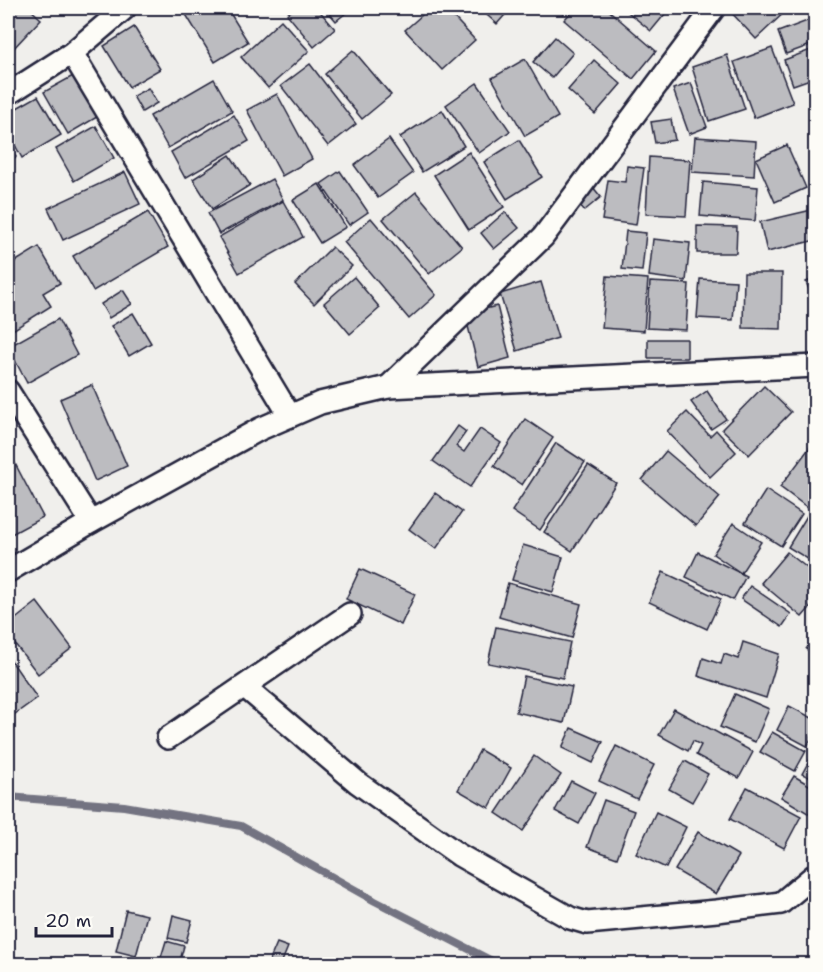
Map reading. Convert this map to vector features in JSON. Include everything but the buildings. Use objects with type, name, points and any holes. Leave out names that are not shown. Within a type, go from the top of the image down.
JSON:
[{"type":"street","points":[[8,94],[72,53],[125,8]]},
{"type":"street","points":[[388,387],[543,237],[714,8]]},
{"type":"street","points":[[72,53],[290,416]]},
{"type":"street","points":[[8,571],[91,522],[260,429],[321,403],[388,387],[816,366]]},
{"type":"street","points":[[8,391],[91,522]]},
{"type":"street","points":[[168,738],[350,614]]},
{"type":"street","points":[[245,687],[358,783],[459,855],[570,918],[587,923],[781,903],[816,874]]},
{"type":"waterway","points":[[8,797],[124,806],[241,826],[375,901],[498,964]]}]
